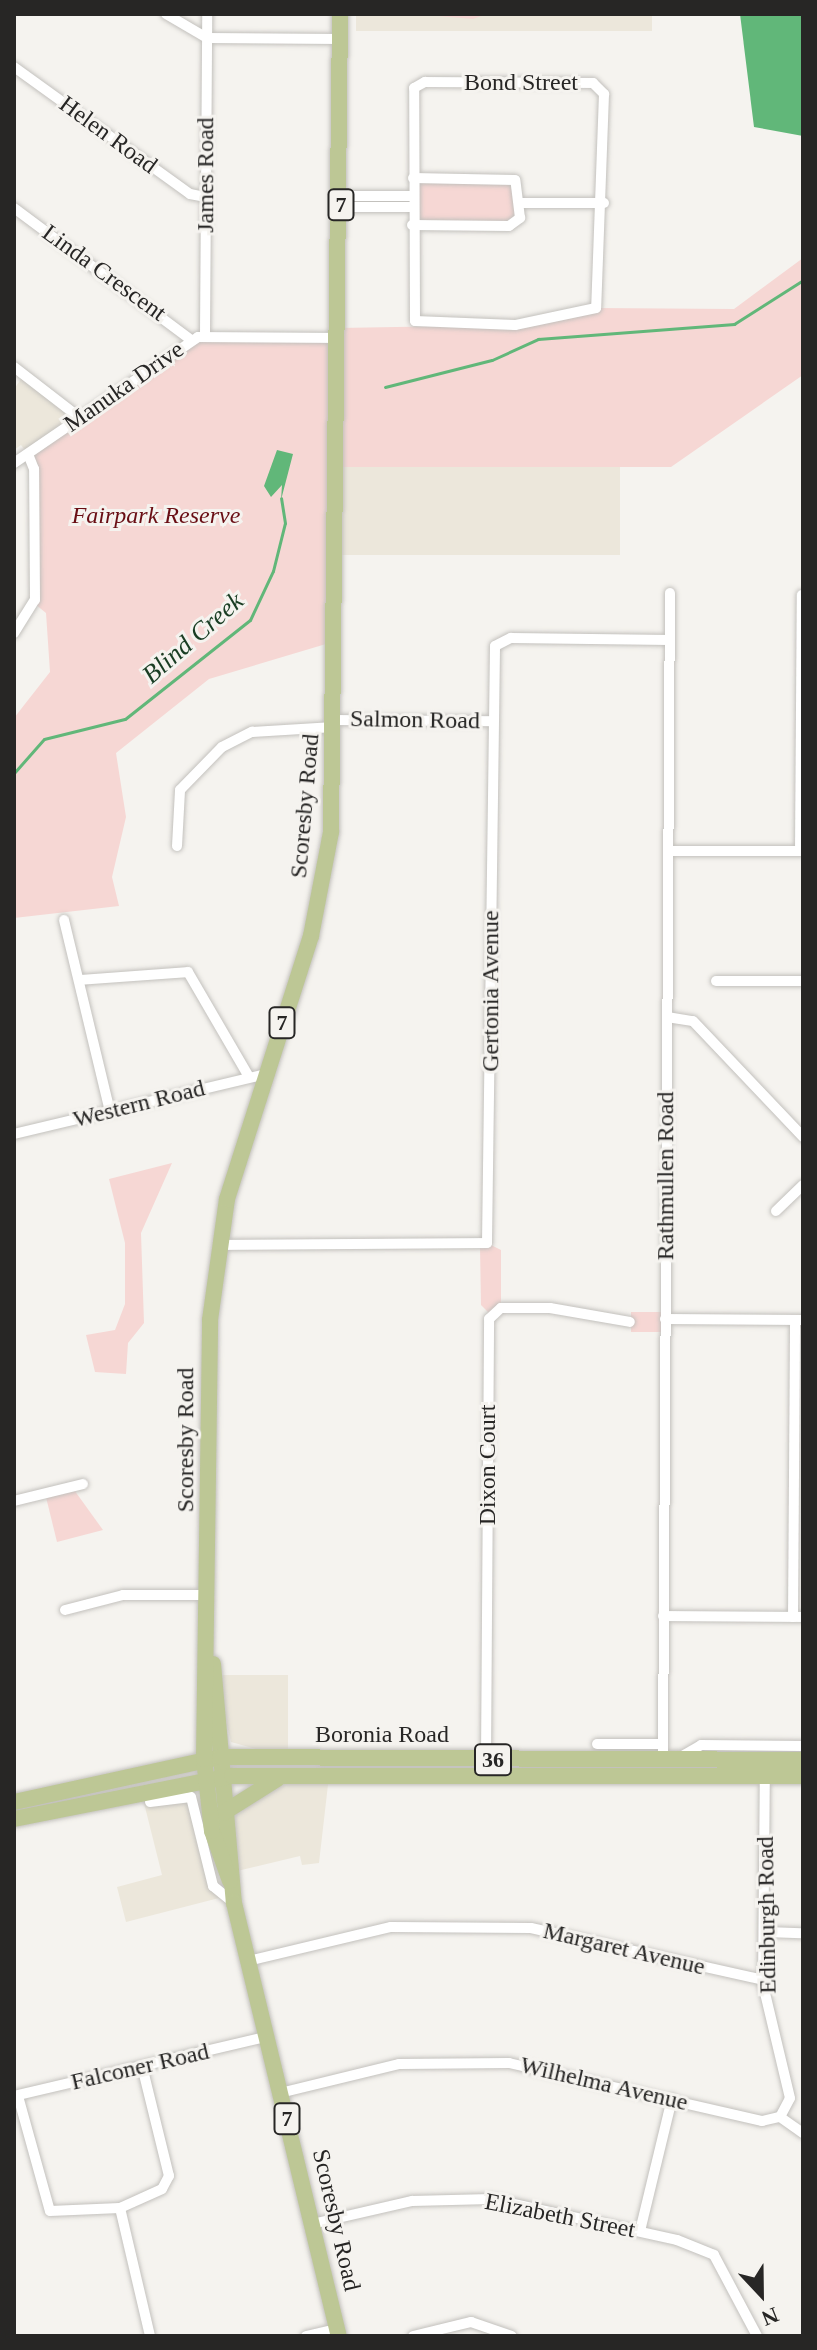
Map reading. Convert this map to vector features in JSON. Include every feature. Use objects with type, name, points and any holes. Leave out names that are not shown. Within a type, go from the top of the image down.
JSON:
[{"type":"main road","name":"Scoresby Road","points":[[338,2332],[234,1903],[204,1721],[209,1595],[210,1320],[218,1245],[257,1076],[322,887],[336,723],[340,14]]},
{"type":"main road","name":"Scoresby Road","points":[[208,1635],[219,1710],[212,1758]]},
{"type":"main road","points":[[219,1710],[229,1739],[247,1757]]},
{"type":"main road","points":[[167,1766],[194,1745],[204,1721]]},
{"type":"main road","name":"Boronia Road","points":[[14,1802],[212,1758],[666,1760],[765,1768],[803,1776]]},
{"type":"main road","name":"Boronia Road","points":[[14,1819],[213,1778],[666,1760]]},
{"type":"main road","name":"Boronia Road","points":[[765,1768],[803,1760]]},
{"type":"main road","points":[[223,1813],[248,1791],[286,1776]]},
{"type":"main road","name":"Scoresby Road","points":[[213,1778],[223,1813],[230,1881]]},
{"type":"street","points":[[166,14],[207,38],[340,39]]},
{"type":"street","name":"James Road","points":[[205,335],[207,14]]},
{"type":"street","name":"Helen Road","points":[[14,67],[190,194],[205,197]]},
{"type":"street","name":"Bond Street","points":[[421,83],[597,84],[604,94],[604,203],[596,308],[515,325],[415,321],[413,178],[413,93],[421,83]]},
{"type":"street","points":[[412,225],[512,226],[520,203],[512,179],[413,178]]},
{"type":"street","points":[[341,201],[413,201]]},
{"type":"street","points":[[520,203],[604,203]]},
{"type":"street","name":"Linda Crescent","points":[[14,208],[191,340]]},
{"type":"street","name":"Manuka Drive","points":[[14,463],[191,340],[205,335],[339,338]]},
{"type":"street","points":[[14,367],[80,418]]},
{"type":"street","points":[[14,633],[35,600],[34,469],[28,454]]},
{"type":"street","name":"Rathmullen Road","points":[[666,1760],[663,1616],[670,593]]},
{"type":"street","points":[[668,851],[802,851],[802,595]]},
{"type":"street","name":"Gertonia Avenue","points":[[218,1245],[477,1247],[488,1240],[493,721],[499,641],[670,640]]},
{"type":"street","name":"Salmon Road","points":[[177,846],[180,790],[222,747],[252,732],[336,723],[493,721]]},
{"type":"street","points":[[64,920],[110,1111]]},
{"type":"street","points":[[79,980],[188,972],[257,1076]]},
{"type":"street","points":[[716,981],[803,981]]},
{"type":"street","points":[[667,1017],[693,1021],[803,1137]]},
{"type":"street","name":"Western Road","points":[[14,1134],[257,1076]]},
{"type":"street","points":[[776,1211],[803,1185]]},
{"type":"street","name":"Dixon Court","points":[[486,1760],[489,1319],[499,1308],[553,1308],[630,1322]]},
{"type":"street","points":[[663,1616],[798,1617],[799,1320],[665,1319]]},
{"type":"street","points":[[14,1501],[83,1484]]},
{"type":"street","points":[[65,1610],[123,1595],[209,1595]]},
{"type":"street","name":"Boronia Road","points":[[597,1744],[666,1760]]},
{"type":"street","points":[[666,1760],[701,1745],[803,1746]]},
{"type":"street","name":"Edinburgh Road","points":[[765,1768],[763,1980],[790,2094],[782,2116]]},
{"type":"street","points":[[150,1802],[191,1797],[213,1886],[234,1903]]},
{"type":"street","name":"Margaret Avenue","points":[[248,1961],[391,1927],[531,1928],[763,1980]]},
{"type":"street","points":[[765,1932],[803,1933]]},
{"type":"street","name":"Falconer Road","points":[[16,2096],[266,2037]]},
{"type":"street","name":"Wilhelma Avenue","points":[[280,2093],[399,2064],[509,2063],[762,2121],[782,2116]]},
{"type":"street","points":[[16,2096],[50,2211],[120,2208],[162,2189],[169,2176],[142,2066]]},
{"type":"street","points":[[640,2231],[672,2099]]},
{"type":"street","points":[[782,2116],[803,2133]]},
{"type":"street","name":"Elizabeth Street","points":[[312,2224],[412,2201],[491,2199],[640,2231],[709,2250],[757,2336]]},
{"type":"street","points":[[120,2208],[150,2336]]},
{"type":"street","points":[[413,2336],[471,2322],[512,2336]]},
{"type":"street","points":[[306,2336],[338,2332]]},
{"type":"shaded area","points":[[356,14],[652,14],[652,31],[356,31]]},
{"type":"shaded area","points":[[740,14],[803,14],[803,136],[754,127]]},
{"type":"shaded area","points":[[24,375],[76,414],[28,454],[21,445],[14,450],[14,389]]},
{"type":"shaded area","points":[[277,450],[293,454],[281,500],[282,485],[271,497],[264,486]]},
{"type":"shaded area","points":[[337,467],[620,467],[620,555],[337,555]]},
{"type":"shaded area","points":[[215,1675],[288,1675],[288,1758],[231,1742]]},
{"type":"shaded area","points":[[329,1776],[319,1863],[302,1865],[300,1856],[229,1873],[234,1802],[261,1785]]},
{"type":"shaded area","points":[[191,1789],[219,1898],[126,1922],[117,1887],[162,1875],[143,1799]]},
{"type":"green space","points":[[416,14],[487,14],[473,19]]},
{"type":"green space","points":[[413,178],[510,179],[518,222],[412,225]]},
{"type":"green space","name":"Fairpark Reserve","points":[[803,258],[803,375],[671,467],[338,467],[336,641],[209,679],[116,753],[126,817],[112,877],[119,906],[14,918],[14,718],[50,672],[46,613],[35,604],[34,469],[28,454],[195,338],[338,338],[339,328],[515,325],[596,308],[734,309]]},
{"type":"green space","points":[[172,1163],[141,1233],[144,1323],[128,1343],[126,1374],[95,1372],[86,1335],[115,1330],[125,1304],[125,1243],[109,1179]]},
{"type":"green space","points":[[487,1243],[501,1250],[501,1308],[491,1315],[481,1305],[480,1246]]},
{"type":"green space","points":[[631,1312],[665,1312],[665,1332],[631,1332]]},
{"type":"green space","points":[[72,1487],[103,1530],[57,1542],[45,1493]]},
{"type":"waterway","name":"Blind Creek","points":[[385,387],[492,360],[538,339],[734,324],[803,280]]},
{"type":"waterway","name":"Blind Creek","points":[[14,773],[44,739],[125,719],[250,620],[273,571],[285,523],[281,498]]}]
